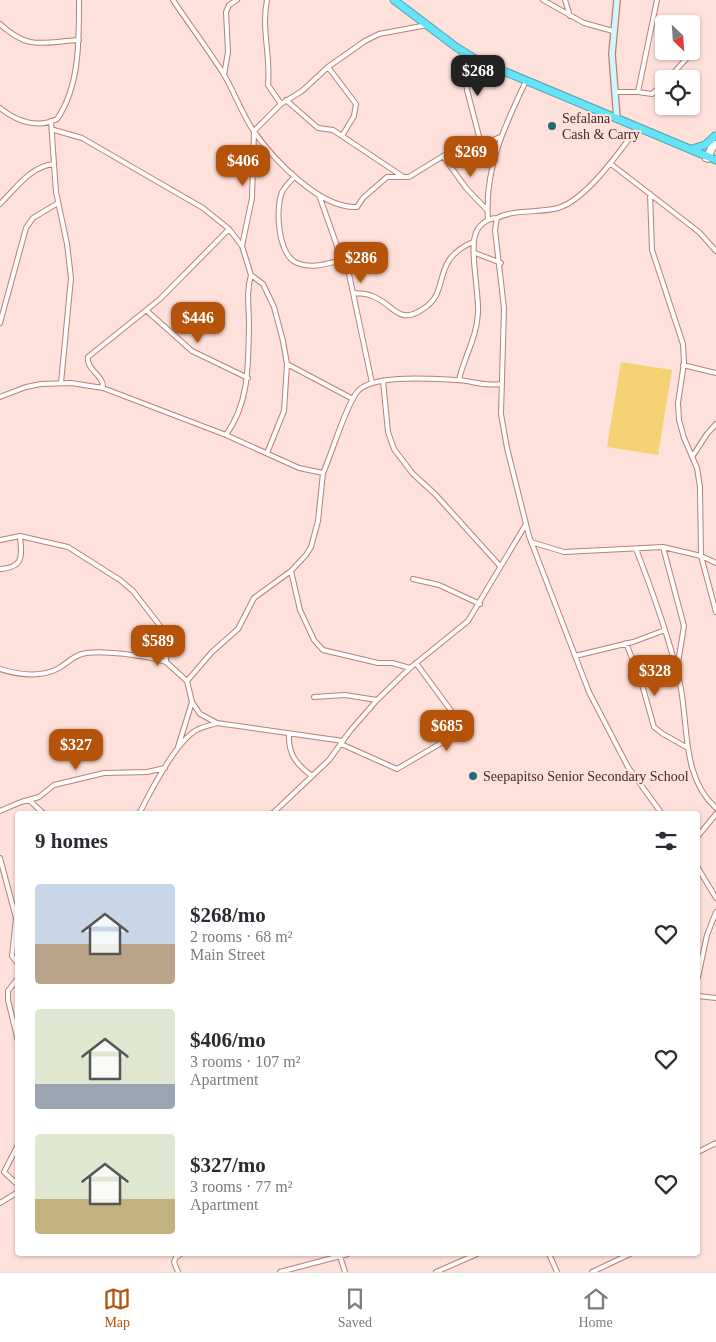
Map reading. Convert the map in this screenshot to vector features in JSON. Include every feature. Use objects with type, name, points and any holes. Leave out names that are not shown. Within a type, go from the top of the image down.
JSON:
[{"type":"highway","points":[[394,0],[477,60],[709,158]]},
{"type":"highway","points":[[649,133],[691,149],[709,158],[716,164]]},
{"type":"highway","points":[[691,149],[705,145],[716,138]]},
{"type":"street","points":[[0,108],[21,122],[43,123],[57,119],[64,105],[76,63],[79,40],[79,0]]},
{"type":"street","points":[[175,0],[224,75],[254,131],[294,177],[319,195],[345,207],[357,207],[362,198],[390,176],[404,177],[418,173],[442,156],[500,137]]},
{"type":"street","points":[[224,75],[228,52],[226,12],[229,5],[237,0]]},
{"type":"street","points":[[267,0],[264,27],[269,75],[268,85],[281,104]]},
{"type":"street","points":[[544,0],[570,16],[595,27],[613,31]]},
{"type":"street","points":[[565,0],[570,16]]},
{"type":"street","points":[[617,0],[613,31],[613,75],[617,120]]},
{"type":"street","points":[[638,92],[657,0]]},
{"type":"street","points":[[0,24],[13,36],[29,43],[79,40]]},
{"type":"street","points":[[242,246],[252,198],[254,131],[281,104],[302,91],[328,67],[371,37],[427,25]]},
{"type":"street","points":[[462,51],[467,90],[481,144]]},
{"type":"street","points":[[676,70],[685,60]]},
{"type":"street","points":[[328,67],[356,104],[354,116],[342,136]]},
{"type":"street","points":[[488,220],[487,210],[491,170],[500,137],[526,81]]},
{"type":"street","points":[[616,92],[652,94],[655,91]]},
{"type":"street","points":[[286,100],[318,128],[333,130],[404,177]]},
{"type":"street","points":[[51,121],[54,130],[54,164],[58,203],[67,244],[71,278],[60,383]]},
{"type":"street","points":[[459,380],[477,325],[478,291],[473,242],[475,233],[488,220],[564,206],[611,164],[637,128]]},
{"type":"street","points":[[54,130],[82,138],[203,208],[229,229],[242,246],[251,275],[247,289],[248,378],[236,419],[226,435]]},
{"type":"street","points":[[709,158],[716,138]]},
{"type":"street","points":[[442,156],[466,188],[487,210]]},
{"type":"street","points":[[0,204],[33,171],[40,166],[54,164]]},
{"type":"street","points":[[611,164],[699,232],[716,251]]},
{"type":"street","points":[[294,177],[283,190],[279,210],[280,229],[285,252],[289,258],[297,263],[314,267],[342,260]]},
{"type":"street","points":[[650,194],[652,250],[666,298],[681,337],[683,365],[679,391],[679,420],[684,438],[697,468],[700,487],[702,556],[716,612]]},
{"type":"street","points":[[319,195],[342,260],[349,274],[372,383]]},
{"type":"street","points":[[0,323],[26,228],[34,218],[58,203]]},
{"type":"street","points":[[497,218],[495,230],[504,308],[501,414],[507,448],[526,524],[531,542],[589,692],[628,767],[660,811]]},
{"type":"street","points":[[103,388],[101,380],[88,363],[88,357],[147,311],[229,229]]},
{"type":"street","points":[[353,294],[373,296],[402,315],[412,315],[428,305],[435,297],[444,268],[450,257],[473,242]]},
{"type":"street","points":[[475,252],[500,263]]},
{"type":"street","points":[[251,275],[263,284],[274,307],[287,364],[284,411],[267,453]]},
{"type":"street","points":[[147,311],[192,352],[248,378]]},
{"type":"street","points":[[287,364],[353,399]]},
{"type":"street","points":[[683,365],[716,373]]},
{"type":"street","points":[[187,681],[212,652],[238,630],[254,598],[291,571],[311,547],[318,520],[323,473],[353,399],[362,387],[383,381],[459,380],[487,386],[501,384]]},
{"type":"street","points":[[383,381],[388,432],[394,449],[413,474],[435,494],[500,566]]},
{"type":"street","points":[[0,398],[26,387],[60,383],[103,388],[226,435],[299,468],[323,473]]},
{"type":"street","points":[[692,457],[716,424]]},
{"type":"street","points":[[275,811],[329,760],[377,700],[410,668],[468,621],[480,604],[500,566],[520,538],[526,524]]},
{"type":"street","points":[[0,540],[20,536],[68,547],[102,567],[133,590],[164,631],[167,643],[166,662]]},
{"type":"street","points":[[0,569],[14,568],[17,565],[21,556],[20,536]]},
{"type":"street","points":[[531,542],[558,551],[663,547],[702,556],[716,563]]},
{"type":"street","points":[[663,547],[684,626],[677,670]]},
{"type":"street","points":[[636,549],[677,670],[688,748],[699,786],[703,794],[716,808]]},
{"type":"street","points":[[291,571],[300,610],[314,640],[324,650],[378,663],[392,663],[410,668]]},
{"type":"street","points":[[413,579],[439,585],[480,604]]},
{"type":"street","points":[[574,656],[626,643],[665,630]]},
{"type":"street","points":[[626,643],[641,681],[654,727],[688,748]]},
{"type":"street","points":[[0,669],[22,674],[49,673],[77,656],[98,652],[166,662],[187,681],[192,702],[202,716],[217,723],[342,743],[397,769],[460,732],[462,727],[416,663]]},
{"type":"street","points":[[314,696],[345,695],[377,700]]},
{"type":"street","points":[[177,751],[192,702]]},
{"type":"street","points":[[141,811],[177,751],[194,732],[217,723]]},
{"type":"street","points":[[289,734],[288,746],[294,760],[312,776]]},
{"type":"street","points":[[0,811],[39,797],[54,785],[96,775],[147,772],[166,768]]},
{"type":"street","points":[[29,800],[41,811]]},
{"type":"street","points":[[700,834],[714,820],[716,814]]},
{"type":"street","points":[[0,858],[15,914]]},
{"type":"street","points":[[700,871],[716,898]]},
{"type":"street","points":[[700,968],[707,935],[716,912]]},
{"type":"street","points":[[15,928],[12,956],[15,960]]},
{"type":"street","points":[[15,982],[8,991],[8,1000],[15,1029]]},
{"type":"street","points":[[700,996],[716,998]]},
{"type":"street","points":[[700,1151],[716,1143]]},
{"type":"street","points":[[15,1151],[4,1172],[15,1182]]},
{"type":"street","points":[[0,1203],[15,1194]]},
{"type":"street","points":[[178,1256],[174,1262],[178,1272]]},
{"type":"street","points":[[280,1272],[336,1256]]},
{"type":"street","points":[[340,1256],[345,1272]]},
{"type":"street","points":[[436,1272],[472,1256]]},
{"type":"street","points":[[550,1256],[557,1272]]},
{"type":"street","points":[[592,1272],[626,1256]]},
{"type":"shaded area","points":[[621,362],[672,370],[658,455],[607,447]]},
{"type":"place","name":"Sefalana Cash & Carry","points":[[552,126]]},
{"type":"place","name":"Seepapitso Senior Secondary School","points":[[473,776]]}]
